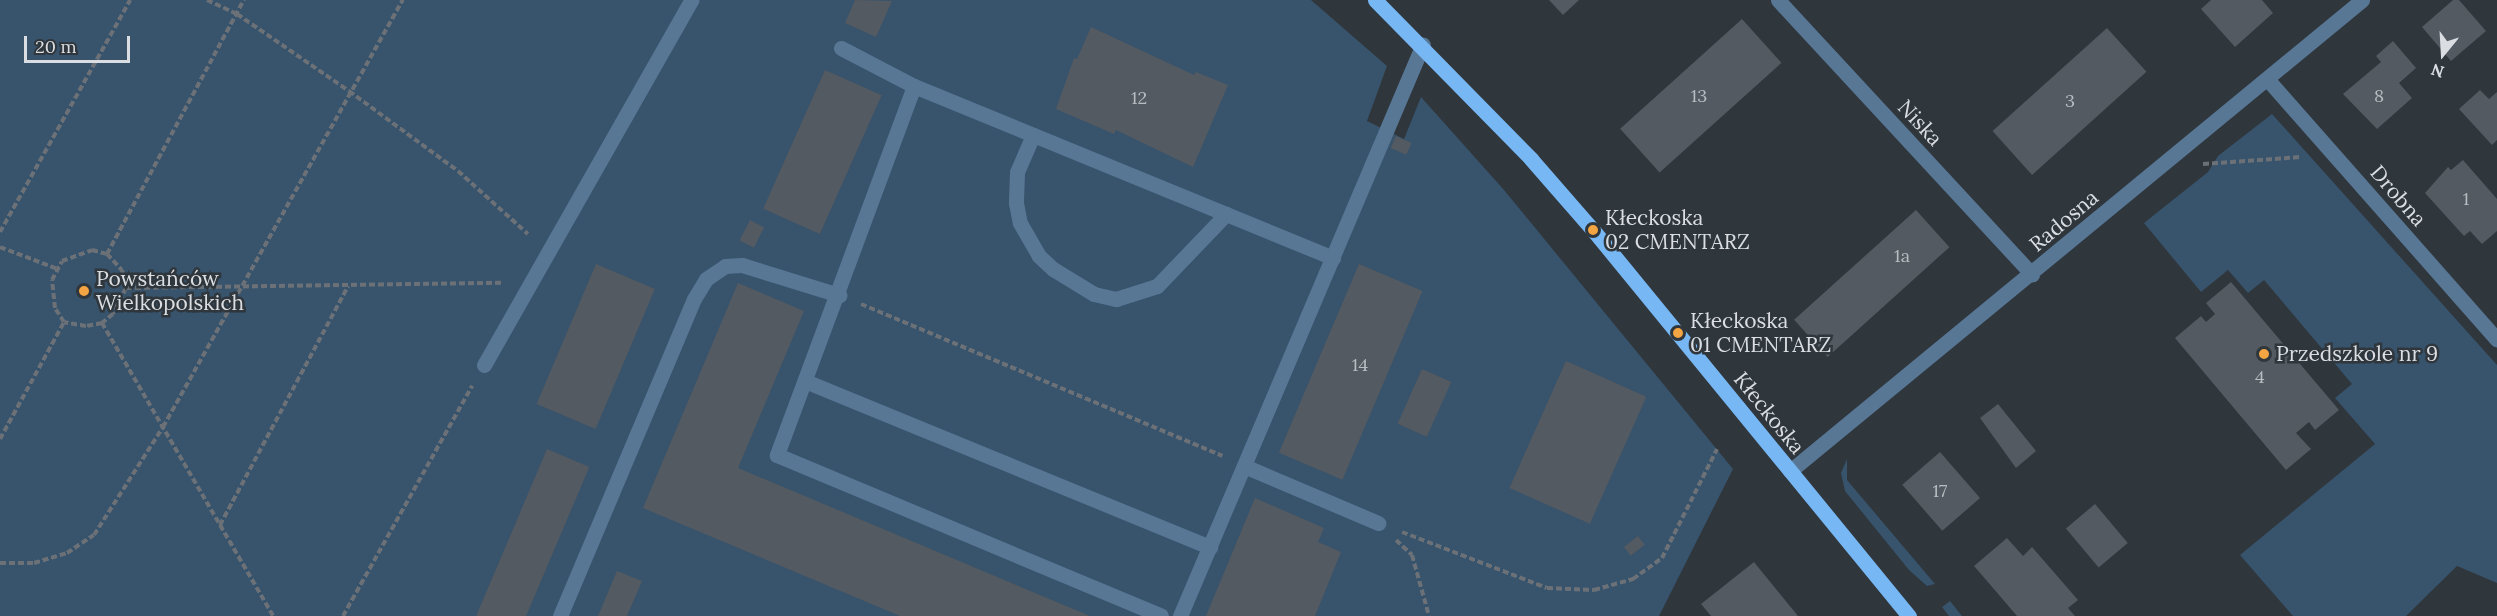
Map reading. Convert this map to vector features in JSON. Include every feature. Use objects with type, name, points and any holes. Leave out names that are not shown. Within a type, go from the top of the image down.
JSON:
[{"type":"main road","name":"Kłeckoska","points":[[1375,0],[1422,45],[1593,230],[1909,616]]},
{"type":"street","points":[[484,365],[546,249],[691,0]]},
{"type":"street","name":"Niska","points":[[1778,0],[2032,274]]},
{"type":"street","name":"Radosna","points":[[1790,471],[2268,80],[2362,0]]},
{"type":"street","points":[[1180,616],[1422,45]]},
{"type":"street","points":[[841,48],[914,86],[1333,258]]},
{"type":"street","name":"Drobna","points":[[2268,80],[2497,340]]},
{"type":"street","points":[[914,86],[839,295],[777,455],[1161,616]]},
{"type":"street","points":[[1033,135],[1017,172],[1016,203],[1020,222],[1039,256],[1053,269],[1094,294],[1116,299],[1157,286],[1226,214]]},
{"type":"street","points":[[560,616],[694,298],[706,279],[725,266],[742,265],[839,295]]},
{"type":"street","points":[[805,381],[1210,547]]},
{"type":"street","points":[[1244,466],[1378,523]]},
{"type":"path","points":[[0,231],[130,0]]},
{"type":"path","points":[[207,0],[237,14],[349,91],[458,171],[546,249]]},
{"type":"path","points":[[107,254],[244,0]]},
{"type":"path","points":[[0,563],[34,563],[67,554],[94,535],[163,427],[349,91],[403,0]]},
{"type":"path","points":[[2202,164],[2303,157],[2340,162]]},
{"type":"path","points":[[0,247],[58,269]]},
{"type":"path","points":[[92,250],[107,254],[122,270],[126,288],[113,314],[102,323],[86,326],[64,322],[52,293],[62,261],[75,254],[92,250]]},
{"type":"path","points":[[126,288],[527,283]]},
{"type":"path","points":[[220,525],[348,286]]},
{"type":"path","points":[[839,295],[1244,466]]},
{"type":"path","points":[[0,440],[64,322]]},
{"type":"path","points":[[102,323],[273,616]]},
{"type":"path","points":[[343,616],[484,365]]},
{"type":"path","points":[[1378,523],[1546,588],[1594,590],[1633,579],[1662,558],[1717,449]]},
{"type":"path","points":[[1378,523],[1412,555],[1429,616]]},
{"type":"shaded area","points":[[0,0],[1311,0],[1387,66],[1367,121],[1404,139],[1421,97],[1504,190],[1733,469],[1659,616],[0,616]]},
{"type":"shaded area","points":[[2272,114],[2497,365],[2497,583],[2457,566],[2406,616],[2293,616],[2240,555],[2375,444],[2335,398],[2352,384],[2264,280],[2248,293],[2228,270],[2201,292],[2144,223],[2208,172],[2218,156]]},
{"type":"shaded area","points":[[1847,459],[1847,480],[1935,584],[1927,586],[1909,570],[1845,491],[1841,473]]},
{"type":"shaded area","points":[[1950,601],[1962,616],[1949,616],[1942,607]]},
{"type":"building","points":[[855,0],[892,1],[876,37],[845,23]]},
{"type":"building","points":[[1549,0],[1579,0],[1563,15]]},
{"type":"building","points":[[2211,0],[2262,0],[2273,13],[2235,47],[2201,9]]},
{"type":"building","points":[[2453,0],[2459,0],[2486,31],[2451,61],[2422,27]]},
{"type":"building","points":[[1742,19],[1781,63],[1660,173],[1620,129]]},
{"type":"building","points":[[1091,27],[1194,75],[1196,72],[1228,85],[1193,167],[1116,130],[1114,134],[1056,109],[1074,58],[1077,59]]},
{"type":"building","points":[[2107,28],[2146,72],[2032,175],[1993,131]]},
{"type":"building","points":[[2393,41],[2416,68],[2399,83],[2412,98],[2377,129],[2343,94],[2381,62],[2376,56]]},
{"type":"building","points":[[825,70],[882,95],[820,234],[763,209]]},
{"type":"building","points":[[2480,90],[2489,99],[2497,92],[2497,140],[2492,145],[2459,109]]},
{"type":"building","points":[[1396,136],[1412,143],[1406,155],[1391,148]]},
{"type":"building","points":[[2463,160],[2497,199],[2497,231],[2482,244],[2470,231],[2464,236],[2425,193],[2448,167],[2451,170]]},
{"type":"building","points":[[1916,210],[1949,247],[1828,357],[1794,320]]},
{"type":"building","points":[[750,220],[764,227],[754,248],[740,240]]},
{"type":"building","points":[[596,264],[655,289],[596,429],[537,404]]},
{"type":"building","points":[[1359,264],[1423,291],[1342,480],[1279,453]]},
{"type":"building","points":[[2231,282],[2339,410],[2315,430],[2309,422],[2296,433],[2311,449],[2286,470],[2175,338],[2201,316],[2206,322],[2215,314],[2206,303]]},
{"type":"building","points":[[738,283],[804,311],[738,468],[1090,616],[900,616],[643,508]]},
{"type":"building","points":[[1566,361],[1646,397],[1590,524],[1509,488]]},
{"type":"building","points":[[1422,369],[1451,382],[1427,437],[1398,424]]},
{"type":"building","points":[[1998,404],[2036,451],[2016,468],[1980,418]]},
{"type":"building","points":[[547,449],[589,467],[526,616],[476,616]]},
{"type":"building","points":[[1940,452],[1980,498],[1942,531],[1902,485]]},
{"type":"building","points":[[1255,498],[1324,528],[1318,542],[1341,552],[1315,616],[1206,616]]},
{"type":"building","points":[[2095,504],[2128,543],[2099,567],[2066,528]]},
{"type":"building","points":[[1638,536],[1645,545],[1631,556],[1624,547]]},
{"type":"building","points":[[2007,538],[2023,556],[2032,547],[2078,600],[2068,608],[2075,616],[2017,616],[1974,566]]},
{"type":"building","points":[[1754,562],[1798,616],[1711,616],[1701,604]]},
{"type":"building","points":[[617,571],[642,581],[627,616],[598,616]]},
{"type":"place","name":"Kłeckoska 02 CMENTARZ","points":[[1593,230]]},
{"type":"place","name":"Powstańców Wielkopolskich","points":[[84,291]]},
{"type":"place","name":"Kłeckoska 01 CMENTARZ","points":[[1678,333]]},
{"type":"place","name":"Przedszkole nr 9","points":[[2264,354]]}]
